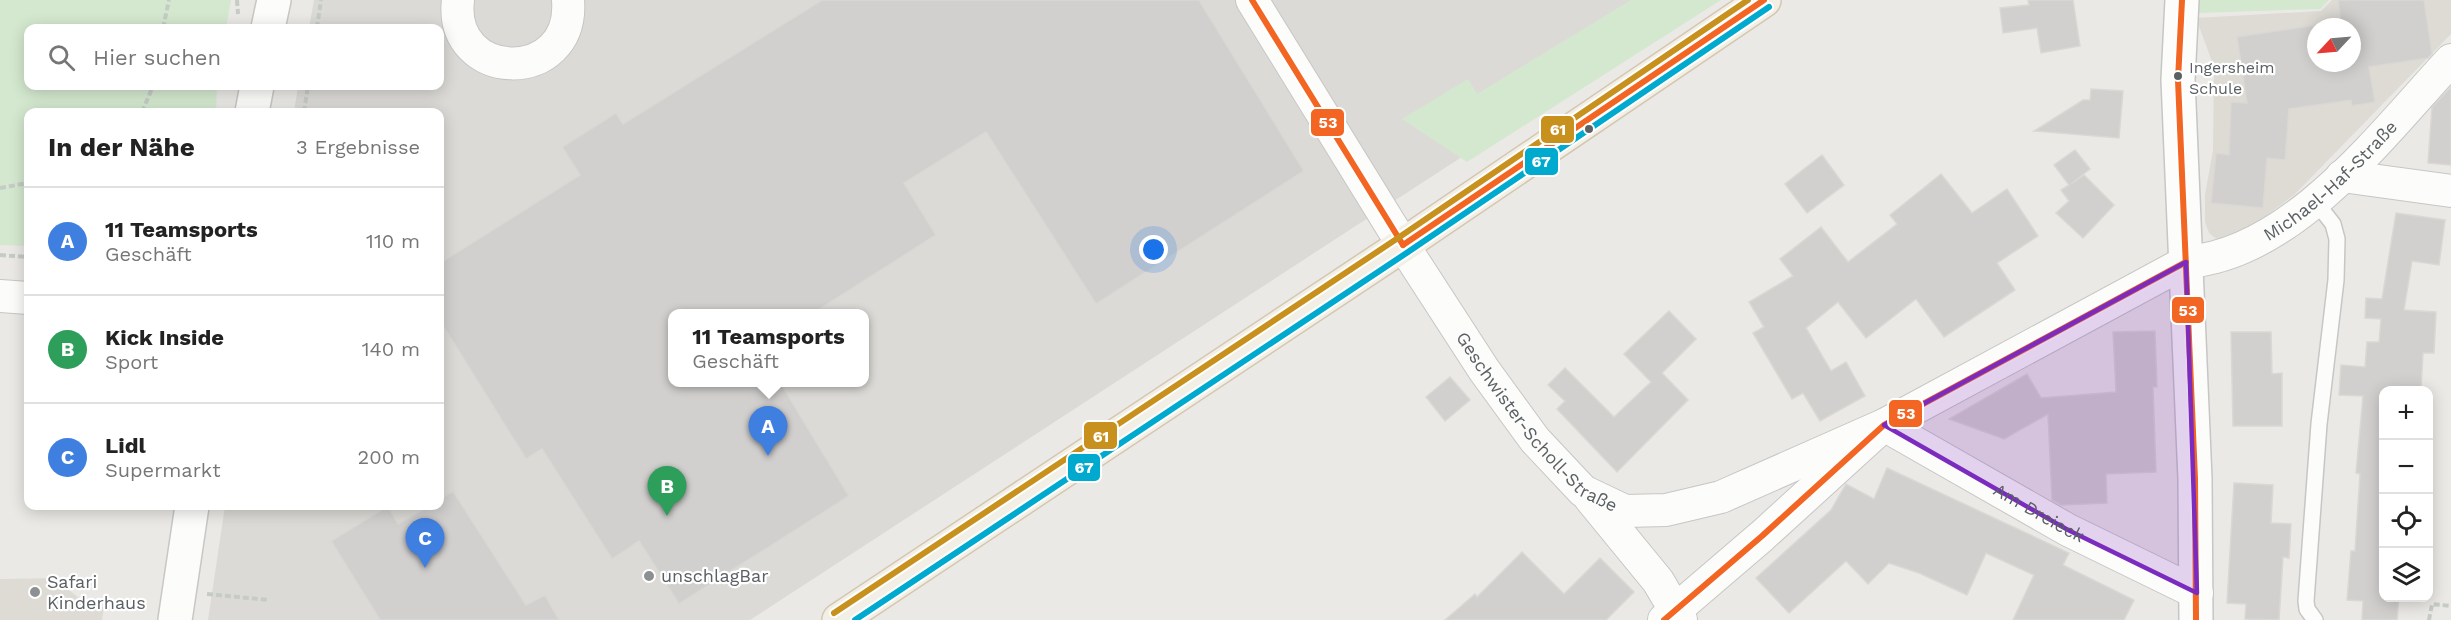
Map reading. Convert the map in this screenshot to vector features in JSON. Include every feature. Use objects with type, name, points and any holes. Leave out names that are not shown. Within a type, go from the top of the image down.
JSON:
[{"type":"main road","points":[[838,620],[1403,245],[1764,0]]},
{"type":"street","points":[[253,23],[274,0]]},
{"type":"street","points":[[458,0],[458,20],[464,37],[476,51],[490,60],[508,65],[526,63],[542,57],[556,45],[565,30],[569,12],[568,0]]},
{"type":"street","name":"Geschwister-Scholl-Straße","points":[[1252,0],[1403,245],[1484,370],[1529,431],[1583,491],[1625,511],[1666,510],[1721,497],[1884,425],[2186,262]]},
{"type":"street","points":[[2182,0],[2178,80],[2196,478],[2197,607]]},
{"type":"street","name":"Michael-Haf-Straße","points":[[2186,262],[2224,255],[2258,241],[2315,201],[2342,176],[2451,60]]},
{"type":"street","points":[[253,108],[256,90]]},
{"type":"street","points":[[2342,176],[2451,192]]},
{"type":"street","points":[[0,296],[24,298]]},
{"type":"street","name":"Geschwister-Scholl-Straße","points":[[1673,617],[1884,425]]},
{"type":"street","name":"Am Dreieck","points":[[1884,425],[2197,607]]},
{"type":"street","points":[[1583,491],[1658,581],[1673,617]]},
{"type":"street","points":[[175,620],[191,510]]},
{"type":"lane","points":[[2315,201],[2333,224],[2337,239],[2336,280],[2318,436],[2306,601],[2307,609],[2315,620]]},
{"type":"path","points":[[165,24],[169,0]]},
{"type":"path","points":[[237,0],[253,23]]},
{"type":"path","points":[[318,24],[321,0]]},
{"type":"path","points":[[144,108],[151,90]]},
{"type":"path","points":[[305,108],[307,90]]},
{"type":"path","points":[[0,188],[24,184]]},
{"type":"path","points":[[0,255],[24,256]]},
{"type":"path","points":[[207,594],[269,600]]},
{"type":"path","points":[[2429,620],[2432,604],[2451,606]]},
{"type":"highlighted area","points":[[2186,262],[2197,593],[2068,530],[1884,425]]},
{"type":"shaded area","points":[[314,0],[1703,0],[750,620],[208,620],[224,510],[444,510],[444,108],[295,108],[297,90],[444,90],[444,24],[310,24]]},
{"type":"shaded area","points":[[2332,0],[2451,0],[2451,34],[2294,195],[2243,233],[2221,240],[2209,233],[2205,222],[2205,195],[2213,150],[2214,67],[2196,18],[2321,11]]},
{"type":"shaded area","name":"Safari Kinderhaus","points":[[53,578],[87,604],[104,607],[102,620],[0,620],[0,579]]},
{"type":"green space","points":[[0,0],[231,0],[227,24],[24,24],[24,90],[217,90],[216,108],[24,108],[24,246],[0,245]]},
{"type":"green space","points":[[1631,0],[1721,0],[1467,162],[1402,119],[1468,79],[1477,94]]},
{"type":"green space","points":[[2199,0],[2329,0],[2320,9],[2198,13]]},
{"type":"building","points":[[822,0],[1199,0],[1304,171],[1096,304],[986,132],[904,183],[936,235],[820,309],[668,309],[668,387],[783,387],[849,496],[679,604],[639,541],[612,559],[542,449],[526,459],[444,327],[444,260],[580,175],[562,147],[616,113],[623,124]]},
{"type":"building","points":[[2028,0],[2073,0],[2080,46],[2041,53],[2037,28],[2003,33],[2000,8],[2029,5]]},
{"type":"building","points":[[2338,0],[2424,0],[2432,54],[2428,58],[2369,67],[2375,102],[2352,106],[2351,100],[2289,109],[2285,160],[2267,158],[2263,208],[2211,203],[2216,153],[2229,155],[2231,102],[2247,103],[2237,37],[2307,26],[2307,72],[2361,72],[2361,18],[2341,18]]},
{"type":"building","points":[[2451,87],[2451,165],[2428,163],[2432,107]]},
{"type":"building","points":[[2091,89],[2123,91],[2119,138],[2034,131],[2083,100],[2090,100]]},
{"type":"building","points":[[2075,150],[2090,169],[2071,184],[2084,175],[2114,205],[2083,238],[2056,213],[2069,201],[2061,190],[2069,185],[2054,165]]},
{"type":"building","points":[[1822,155],[1844,185],[1807,213],[1785,184]]},
{"type":"building","points":[[1941,174],[1972,213],[2007,189],[2038,236],[1997,263],[2015,290],[1944,337],[1916,299],[1866,338],[1838,302],[1806,328],[1831,371],[1846,362],[1865,396],[1820,421],[1803,393],[1792,399],[1753,333],[1764,327],[1749,302],[1793,276],[1780,259],[1821,227],[1848,262],[1897,224],[1890,215]]},
{"type":"building","points":[[2396,213],[2445,220],[2439,265],[2412,261],[2404,310],[2436,312],[2434,353],[2423,353],[2421,386],[2379,386],[2379,602],[2399,602],[2397,620],[2362,620],[2363,601],[2347,600],[2351,551],[2355,551],[2360,474],[2356,473],[2363,396],[2339,395],[2341,365],[2365,367],[2367,342],[2379,342],[2381,319],[2365,318],[2366,298],[2382,299]]},
{"type":"building","points":[[1669,311],[1696,339],[1662,373],[1688,400],[1617,472],[1557,409],[1565,401],[1548,385],[1565,368],[1614,417],[1651,382],[1624,354]]},
{"type":"building","points":[[2155,331],[2157,387],[2153,387],[2156,472],[2106,474],[2107,503],[2061,505],[2052,500],[2048,414],[2004,439],[1949,419],[2027,374],[2041,398],[2116,392],[2113,332]]},
{"type":"building","points":[[2231,332],[2271,332],[2272,374],[2282,373],[2282,426],[2233,426]]},
{"type":"building","points":[[1450,377],[1470,400],[1445,421],[1426,397]]},
{"type":"building","points":[[1887,468],[2069,553],[2063,565],[2134,600],[2124,620],[2013,620],[2034,575],[1986,553],[1967,595],[1919,573],[1889,563],[1868,584],[1846,561],[1789,613],[1756,578],[1831,510],[1846,484],[1874,499]]},
{"type":"building","points":[[2234,483],[2273,485],[2271,523],[2291,524],[2289,558],[2283,557],[2279,620],[2245,619],[2246,604],[2227,603]]},
{"type":"building","points":[[453,491],[526,605],[545,595],[559,620],[380,620],[331,541],[381,510],[390,510],[398,524],[422,510],[444,510],[444,497]]},
{"type":"building","points":[[1522,552],[1564,594],[1600,558],[1634,592],[1606,620],[1445,620],[1475,594],[1477,597]]},
{"type":"transit line","name":"53","points":[[1252,0],[1403,245]]},
{"type":"transit line","name":"61","points":[[834,613],[1398,238],[1748,0]]},
{"type":"transit line","name":"53","points":[[1403,245],[1764,0]]},
{"type":"transit line","name":"53","points":[[2182,0],[2178,80],[2195,479],[2196,620]]},
{"type":"transit line","name":"67","points":[[855,620],[1408,252],[1769,7]]},
{"type":"transit line","name":"53","points":[[1664,620],[1762,536],[1884,425],[2186,262]]},
{"type":"place","name":"Ingersheim Schule","points":[[2178,76]]},
{"type":"place","name":"11 Teamsports","points":[[768,456]]},
{"type":"place","name":"Kick Inside","points":[[667,516]]},
{"type":"place","name":"Lidl","points":[[425,568]]},
{"type":"place","name":"unschlagBar","points":[[649,576]]},
{"type":"place","name":"Safari Kinderhaus","points":[[35,592]]}]
